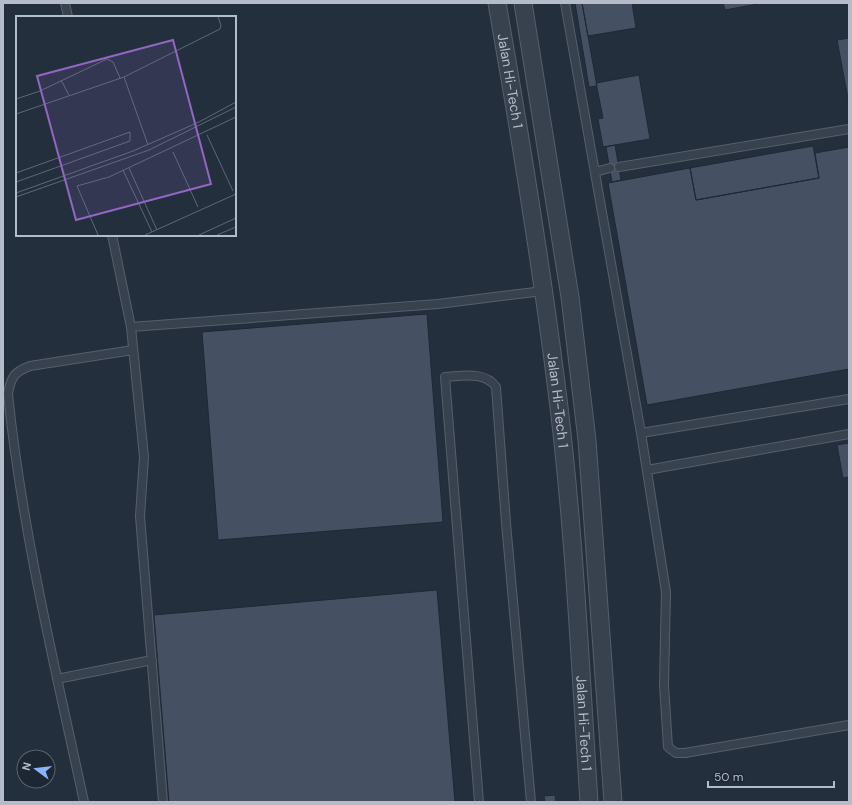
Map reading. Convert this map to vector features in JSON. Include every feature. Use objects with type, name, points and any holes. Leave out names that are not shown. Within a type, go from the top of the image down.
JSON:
[{"type":"street","name":"Jalan Hi-Tech 1","points":[[497,3],[522,144],[557,384],[570,518],[589,802]]},
{"type":"street","name":"Jalan Hi-Tech 1","points":[[524,3],[570,297],[586,433],[613,802]]},
{"type":"lane","points":[[65,3],[68,16]]},
{"type":"lane","points":[[564,3],[642,433],[666,592],[664,685],[668,747],[676,753],[685,754],[849,725]]},
{"type":"lane","points":[[619,167],[849,129]]},
{"type":"lane","points":[[595,172],[610,168]]},
{"type":"lane","points":[[112,236],[131,327],[144,457],[140,516],[163,802]]},
{"type":"lane","points":[[131,327],[438,304],[543,291]]},
{"type":"lane","points":[[84,802],[57,679],[17,473],[8,394],[10,381],[18,370],[30,366],[133,350]]},
{"type":"lane","points":[[479,802],[445,377],[483,377],[492,380],[496,387],[530,802]]},
{"type":"lane","points":[[642,433],[849,399]]},
{"type":"lane","points":[[647,470],[849,434]]},
{"type":"lane","points":[[57,679],[152,660]]},
{"type":"building","points":[[575,3],[582,3],[597,86],[589,87]]},
{"type":"building","points":[[582,3],[632,3],[636,28],[588,36]]},
{"type":"building","points":[[723,3],[763,3],[725,10]]},
{"type":"building","points":[[849,38],[849,104],[837,40]]},
{"type":"building","points":[[639,75],[650,139],[603,147],[598,119],[603,118],[596,83]]},
{"type":"building","points":[[615,145],[621,180],[612,182],[606,147]]},
{"type":"building","points":[[813,146],[819,178],[696,200],[690,168]]},
{"type":"building","points":[[849,147],[849,369],[647,405],[608,183],[690,168],[696,200],[819,178],[815,153]]},
{"type":"building","points":[[427,314],[443,522],[218,540],[202,332]]},
{"type":"building","points":[[849,443],[849,477],[843,478],[837,445]]},
{"type":"building","points":[[437,590],[455,802],[169,802],[154,615]]},
{"type":"building","points":[[555,795],[556,802],[545,802],[544,796]]}]
